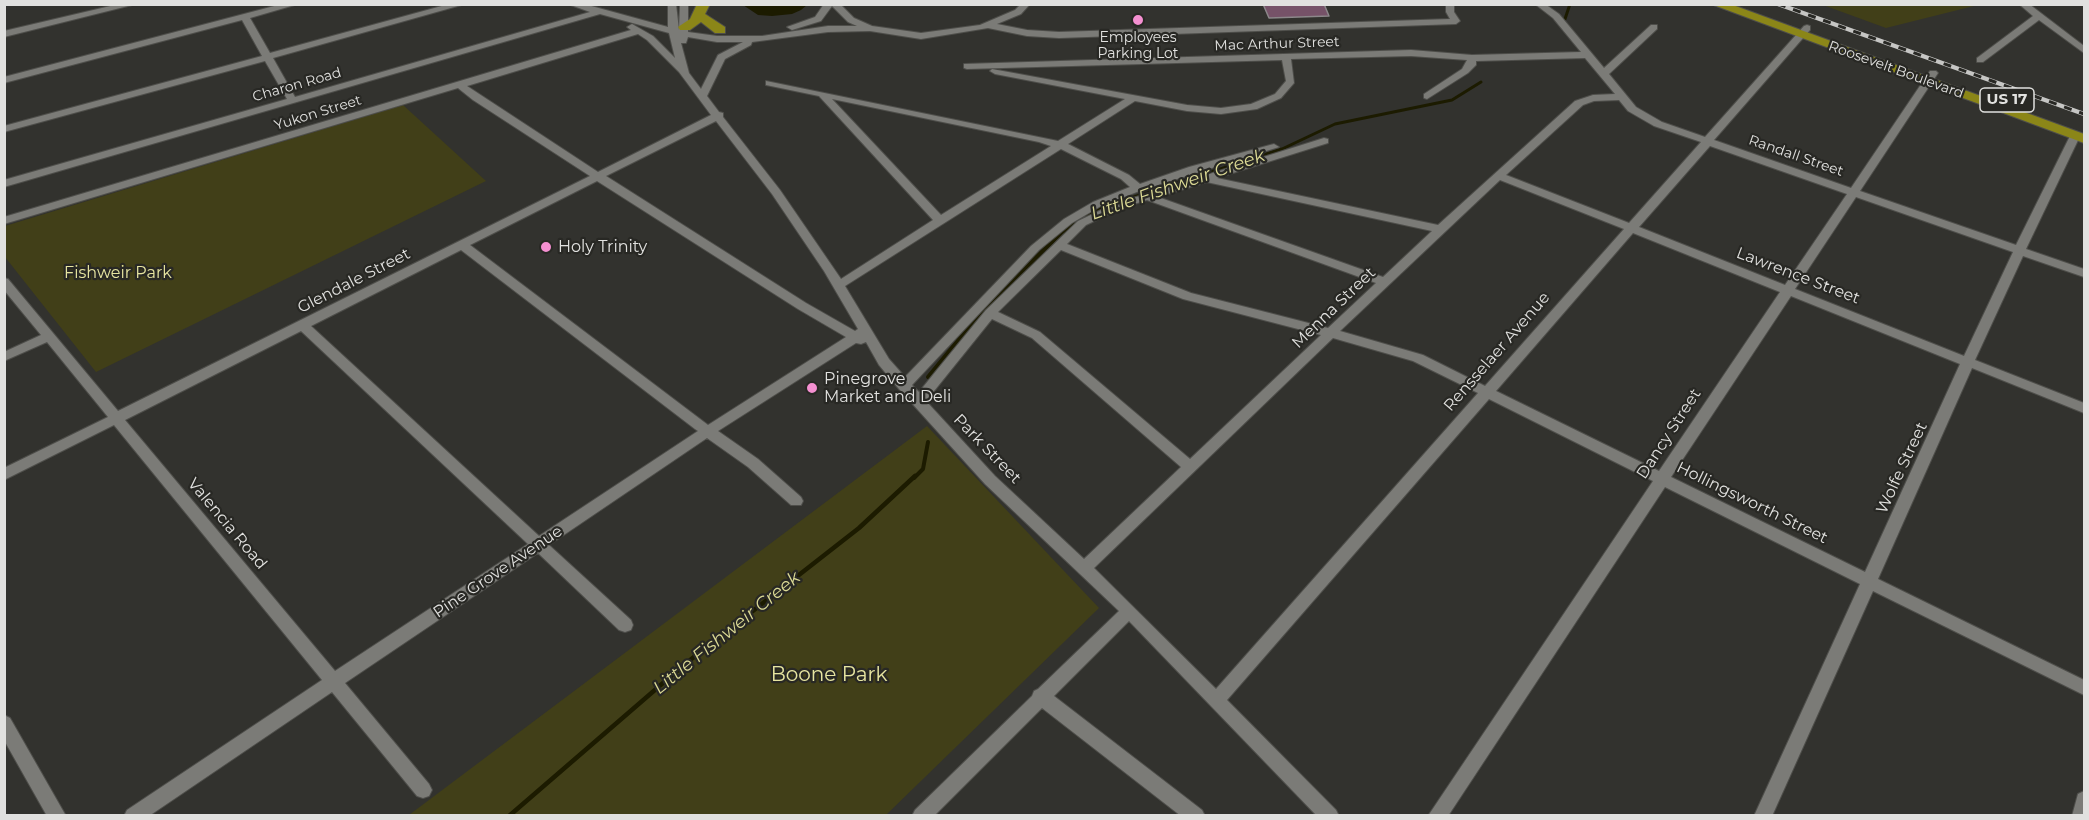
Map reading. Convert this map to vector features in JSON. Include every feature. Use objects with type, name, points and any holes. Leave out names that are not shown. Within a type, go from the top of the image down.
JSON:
[{"type":"highway","name":"Roosevelt Boulevard","points":[[1717,4],[1803,31],[2082,133]]},
{"type":"highway","name":"Roosevelt Boulevard","points":[[1743,4],[1803,31]]},
{"type":"highway","points":[[678,29],[701,10],[720,30]]},
{"type":"street","points":[[4,34],[132,4]]},
{"type":"street","points":[[4,80],[294,4]]},
{"type":"street","points":[[4,129],[461,4]]},
{"type":"street","points":[[573,4],[598,12],[717,39],[762,39]]},
{"type":"street","points":[[672,4],[678,29]]},
{"type":"street","points":[[678,29],[684,4]]},
{"type":"street","points":[[678,29],[761,30],[795,27],[818,19],[829,4]]},
{"type":"street","points":[[835,4],[851,20],[870,28]]},
{"type":"street","points":[[703,95],[721,57],[739,46],[762,39],[828,29],[870,28],[931,36],[988,25],[1018,12],[1026,4]]},
{"type":"street","points":[[988,25],[1033,34],[1059,35],[1456,21],[1450,12],[1450,4]]},
{"type":"street","name":"Randall Street","points":[[1539,4],[1556,16],[1621,98],[1641,116],[1706,141],[2085,273]]},
{"type":"street","points":[[2023,4],[2085,50]]},
{"type":"street","name":"Charon Road","points":[[4,184],[598,12]]},
{"type":"street","points":[[612,15],[639,31],[667,54],[684,73]]},
{"type":"street","points":[[1980,60],[2039,16]]},
{"type":"street","points":[[245,17],[292,100]]},
{"type":"street","points":[[1603,74],[1654,27]]},
{"type":"street","name":"Park Street","points":[[678,29],[684,73],[776,192],[839,285],[860,334],[874,346],[904,386],[990,480],[1129,611],[1330,816]]},
{"type":"street","name":"Yukon Street","points":[[4,221],[639,31]]},
{"type":"street","name":"Rensselaer Avenue","points":[[1216,701],[1803,31]]},
{"type":"street","name":"Mac Arthur Street","points":[[967,66],[1411,53],[1472,58],[1587,55]]},
{"type":"street","points":[[986,66],[994,70],[1204,111],[1253,107],[1278,96],[1286,88],[1291,73],[1286,57]]},
{"type":"street","points":[[1427,96],[1465,71],[1471,65],[1472,58]]},
{"type":"street","name":"Dancy Street","points":[[1437,816],[1930,77]]},
{"type":"street","points":[[769,82],[1060,144],[1125,177],[1143,192],[1385,282]]},
{"type":"street","points":[[460,85],[476,98],[802,306],[860,334]]},
{"type":"street","points":[[823,95],[940,221]]},
{"type":"street","points":[[839,285],[1134,98]]},
{"type":"street","name":"Menna Street","points":[[1083,569],[1440,230],[1579,103],[1593,99],[1621,98]]},
{"type":"street","name":"Glendale Street","points":[[4,475],[600,177],[718,115]]},
{"type":"street","name":"Wolfe Street","points":[[1763,816],[2021,250],[2082,133]]},
{"type":"street","points":[[904,386],[1035,248],[1068,221],[1097,204],[1208,179],[1324,141]]},
{"type":"street","points":[[918,402],[990,313],[1082,223],[1100,212],[1193,169],[1274,147]]},
{"type":"street","name":"Lawrence Street","points":[[1500,176],[2085,408]]},
{"type":"street","points":[[1208,179],[1440,230]]},
{"type":"street","points":[[462,245],[753,463],[796,501]]},
{"type":"street","name":"Hollingsworth Street","points":[[1058,245],[1187,296],[1399,350],[2085,688]]},
{"type":"street","name":"Valencia Road","points":[[4,282],[423,789]]},
{"type":"street","points":[[990,313],[1036,335],[1189,466]]},
{"type":"street","points":[[303,325],[625,626]]},
{"type":"street","name":"Pine Grove Avenue","points":[[133,816],[708,431],[860,334]]},
{"type":"street","points":[[4,357],[49,336]]},
{"type":"street","points":[[921,816],[1040,696],[1129,611]]},
{"type":"street","points":[[1040,696],[1196,816]]},
{"type":"street","points":[[4,723],[57,816]]},
{"type":"street","points":[[2080,816],[2085,800]]},
{"type":"green space","points":[[1823,5],[1978,5],[1886,28]]},
{"type":"green space","name":"Fishweir Park","points":[[403,105],[486,181],[96,372],[5,257],[5,226]]},
{"type":"green space","name":"Boone Park","points":[[927,426],[1099,608],[886,815],[409,815]]},
{"type":"shaded area","points":[[743,5],[807,5],[792,14],[772,16],[758,15]]},
{"type":"building","points":[[1263,4],[1324,4],[1329,16],[1269,18]]},
{"type":"waterway","points":[[1565,19],[1570,4]]},
{"type":"waterway","name":"Little Fishweir Creek","points":[[1098,209],[1282,149],[1335,124],[1452,100],[1481,82]]},
{"type":"waterway","name":"Little Fishweir Creek","points":[[928,377],[984,309],[1062,232],[1098,209]]},
{"type":"waterway","name":"Little Fishweir Creek","points":[[1094,210],[1098,209]]},
{"type":"waterway","name":"Little Fishweir Creek","points":[[914,478],[923,469],[928,442]]},
{"type":"waterway","name":"Little Fishweir Creek","points":[[509,816],[685,664],[859,528],[915,476]]},
{"type":"railway","points":[[1778,4],[2084,114]]},
{"type":"place","name":"Employees Parking Lot","points":[[1138,20]]},
{"type":"place","name":"Holy Trinity","points":[[546,247]]},
{"type":"place","name":"Pinegrove Market and Deli","points":[[812,388]]}]
